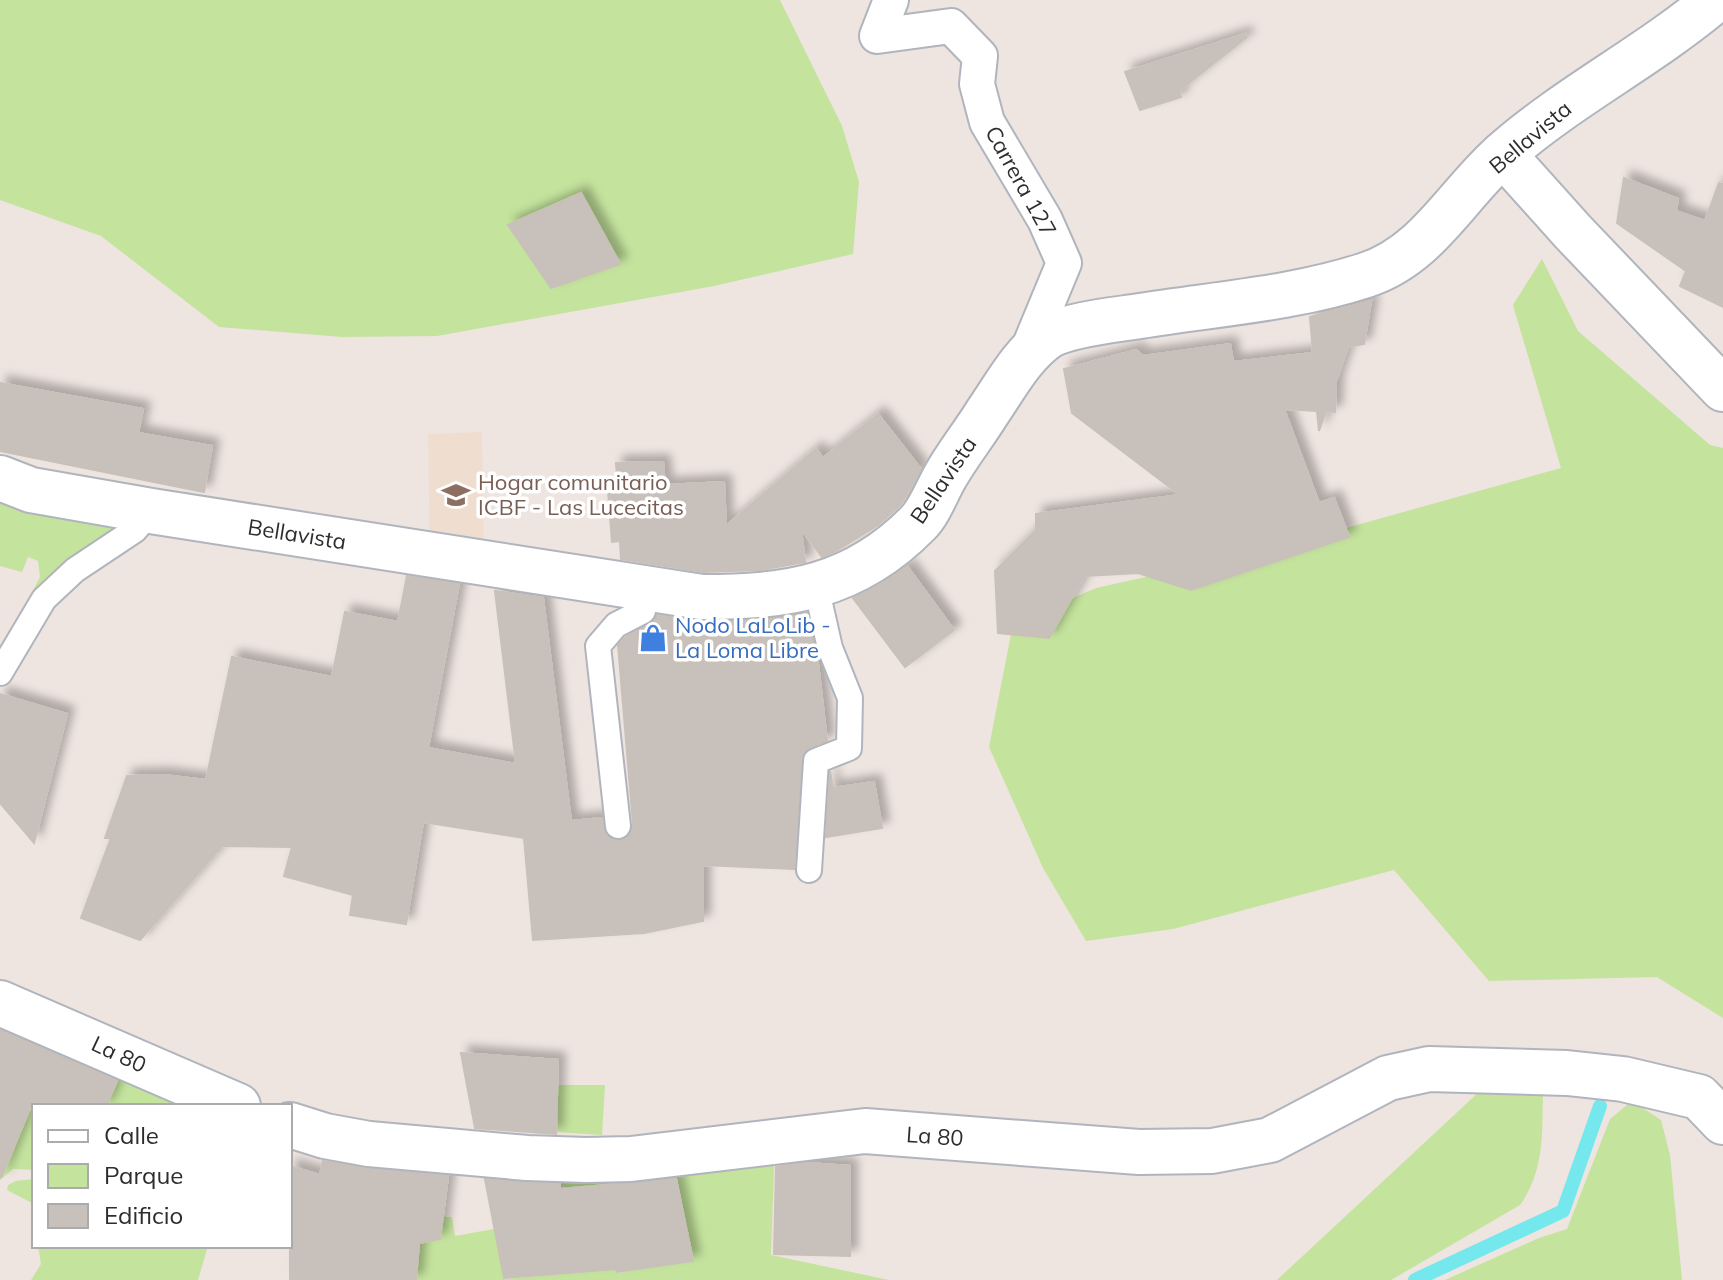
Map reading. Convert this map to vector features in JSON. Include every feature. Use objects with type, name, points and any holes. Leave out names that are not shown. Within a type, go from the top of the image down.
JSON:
[{"type":"street","name":"Carrera 127","points":[[891,0],[877,36],[951,26],[980,56],[977,84],[987,122],[1045,220],[1064,263],[1025,358]]},
{"type":"street","name":"Bellavista","points":[[0,478],[31,490],[151,511],[702,597],[749,597],[816,586],[841,578],[878,556],[920,522],[948,472],[1025,358],[1051,335],[1092,323],[1315,290],[1370,274],[1420,245],[1503,154],[1715,0]]},
{"type":"street","points":[[1503,154],[1723,389]]},
{"type":"street","name":"La 80","points":[[0,1003],[233,1104]]},
{"type":"street","name":"La 80","points":[[292,1126],[325,1136],[369,1144],[586,1160],[631,1159],[865,1131],[1139,1152],[1212,1151],[1270,1140],[1388,1078],[1429,1069],[1567,1073],[1623,1079],[1699,1097],[1723,1122]]},
{"type":"lane","points":[[0,673],[44,599],[75,570],[135,530],[151,511]]},
{"type":"lane","points":[[809,870],[816,761],[849,748],[850,698],[830,648],[816,586]]},
{"type":"lane","points":[[618,826],[598,646],[616,625],[643,611],[646,589]]},
{"type":"shaded area","name":"Hogar comunitario ICBF - Las Lucecitas","points":[[482,432],[484,556],[430,557],[428,434]]},
{"type":"green space","points":[[0,0],[780,0],[842,126],[859,182],[853,254],[714,286],[437,336],[342,337],[219,327],[101,236],[0,200]]},
{"type":"green space","points":[[1542,259],[1578,331],[1710,445],[1723,448],[1723,1018],[1657,977],[1489,981],[1394,870],[1173,929],[1086,941],[1043,868],[989,747],[1013,624],[1096,588],[1264,551],[1561,468],[1513,305]]},
{"type":"green space","points":[[0,498],[128,525],[27,611],[26,604],[40,577],[38,561],[28,557],[22,572],[0,566]]},
{"type":"green space","points":[[119,1077],[178,1104],[108,1104]]},
{"type":"green space","points":[[557,1085],[605,1085],[602,1135],[556,1132]]},
{"type":"green space","points":[[1481,1090],[1543,1091],[1538,1164],[1520,1205],[1391,1280],[1277,1280]]},
{"type":"green space","points":[[1632,1101],[1661,1120],[1670,1155],[1682,1280],[1445,1280],[1539,1238],[1567,1229],[1610,1119]]},
{"type":"green space","points":[[0,1109],[26,1118],[29,1110],[32,1111],[32,1170],[13,1169],[0,1180]]},
{"type":"green space","points":[[774,1165],[771,1255],[889,1280],[296,1280],[383,1258],[418,1262],[423,1216],[452,1217],[455,1236],[494,1229],[505,1279],[570,1273],[553,1183],[600,1184],[617,1273],[693,1261],[677,1177]]},
{"type":"green space","points":[[32,1179],[32,1203],[7,1190],[8,1185]]},
{"type":"green space","points":[[38,1248],[207,1248],[198,1280],[31,1280],[41,1264]]},
{"type":"building","points":[[1245,34],[1247,37],[1179,91],[1181,97],[1140,110],[1125,72]]},
{"type":"building","points":[[1624,178],[1678,199],[1676,211],[1705,221],[1719,183],[1723,184],[1723,307],[1680,286],[1686,271],[1617,223]]},
{"type":"building","points":[[581,193],[620,264],[551,288],[508,225]]},
{"type":"building","points":[[1371,301],[1364,344],[1348,347],[1336,381],[1335,412],[1326,411],[1319,431],[1317,411],[1284,409],[1319,503],[1334,498],[1349,537],[1191,590],[1138,573],[1084,576],[1049,638],[998,633],[995,571],[1036,530],[1036,514],[1180,495],[1072,413],[1064,369],[1136,350],[1143,356],[1230,344],[1233,362],[1313,353],[1310,317]]},
{"type":"building","points":[[0,383],[143,409],[138,433],[212,446],[204,492],[0,451]]},
{"type":"building","points":[[878,414],[921,469],[900,505],[878,525],[834,552],[822,557],[801,529],[805,562],[761,570],[704,572],[621,559],[620,541],[612,542],[608,490],[618,488],[616,463],[663,462],[665,485],[724,482],[726,526],[816,449],[823,458]]},
{"type":"building","points":[[907,566],[954,630],[905,667],[853,598]]},
{"type":"building","points":[[407,576],[459,584],[428,748],[516,764],[495,591],[543,598],[571,821],[602,818],[606,834],[619,841],[627,838],[633,824],[618,645],[650,624],[657,615],[698,622],[807,613],[817,655],[827,741],[810,747],[801,759],[794,869],[703,865],[703,921],[644,933],[533,940],[524,838],[423,822],[406,924],[350,915],[353,895],[284,876],[292,847],[222,846],[140,940],[81,918],[111,838],[105,838],[127,776],[164,775],[206,780],[232,657],[332,677],[345,612],[398,622]]},
{"type":"building","points":[[0,694],[67,714],[34,843],[0,803]]},
{"type":"building","points":[[830,771],[833,788],[874,782],[882,828],[826,837]]},
{"type":"building","points":[[0,1030],[117,1081],[107,1104],[32,1104],[1,1178]]},
{"type":"building","points":[[461,1053],[558,1060],[556,1134],[475,1128]]},
{"type":"building","points":[[323,1161],[367,1169],[448,1176],[440,1239],[419,1243],[416,1280],[290,1280],[292,1167],[320,1175]]},
{"type":"building","points":[[807,1163],[850,1166],[850,1256],[774,1254],[776,1167]]},
{"type":"building","points":[[485,1179],[560,1184],[560,1189],[676,1179],[693,1261],[617,1272],[616,1269],[504,1278]]},
{"type":"waterway","points":[[1415,1280],[1563,1211],[1600,1106]]},
{"type":"place","name":"Hogar comunitario ICBF - Las Lucecitas","points":[[456,495]]},
{"type":"place","name":"Nodo LaLoLib - La Loma Libre","points":[[653,638]]}]
